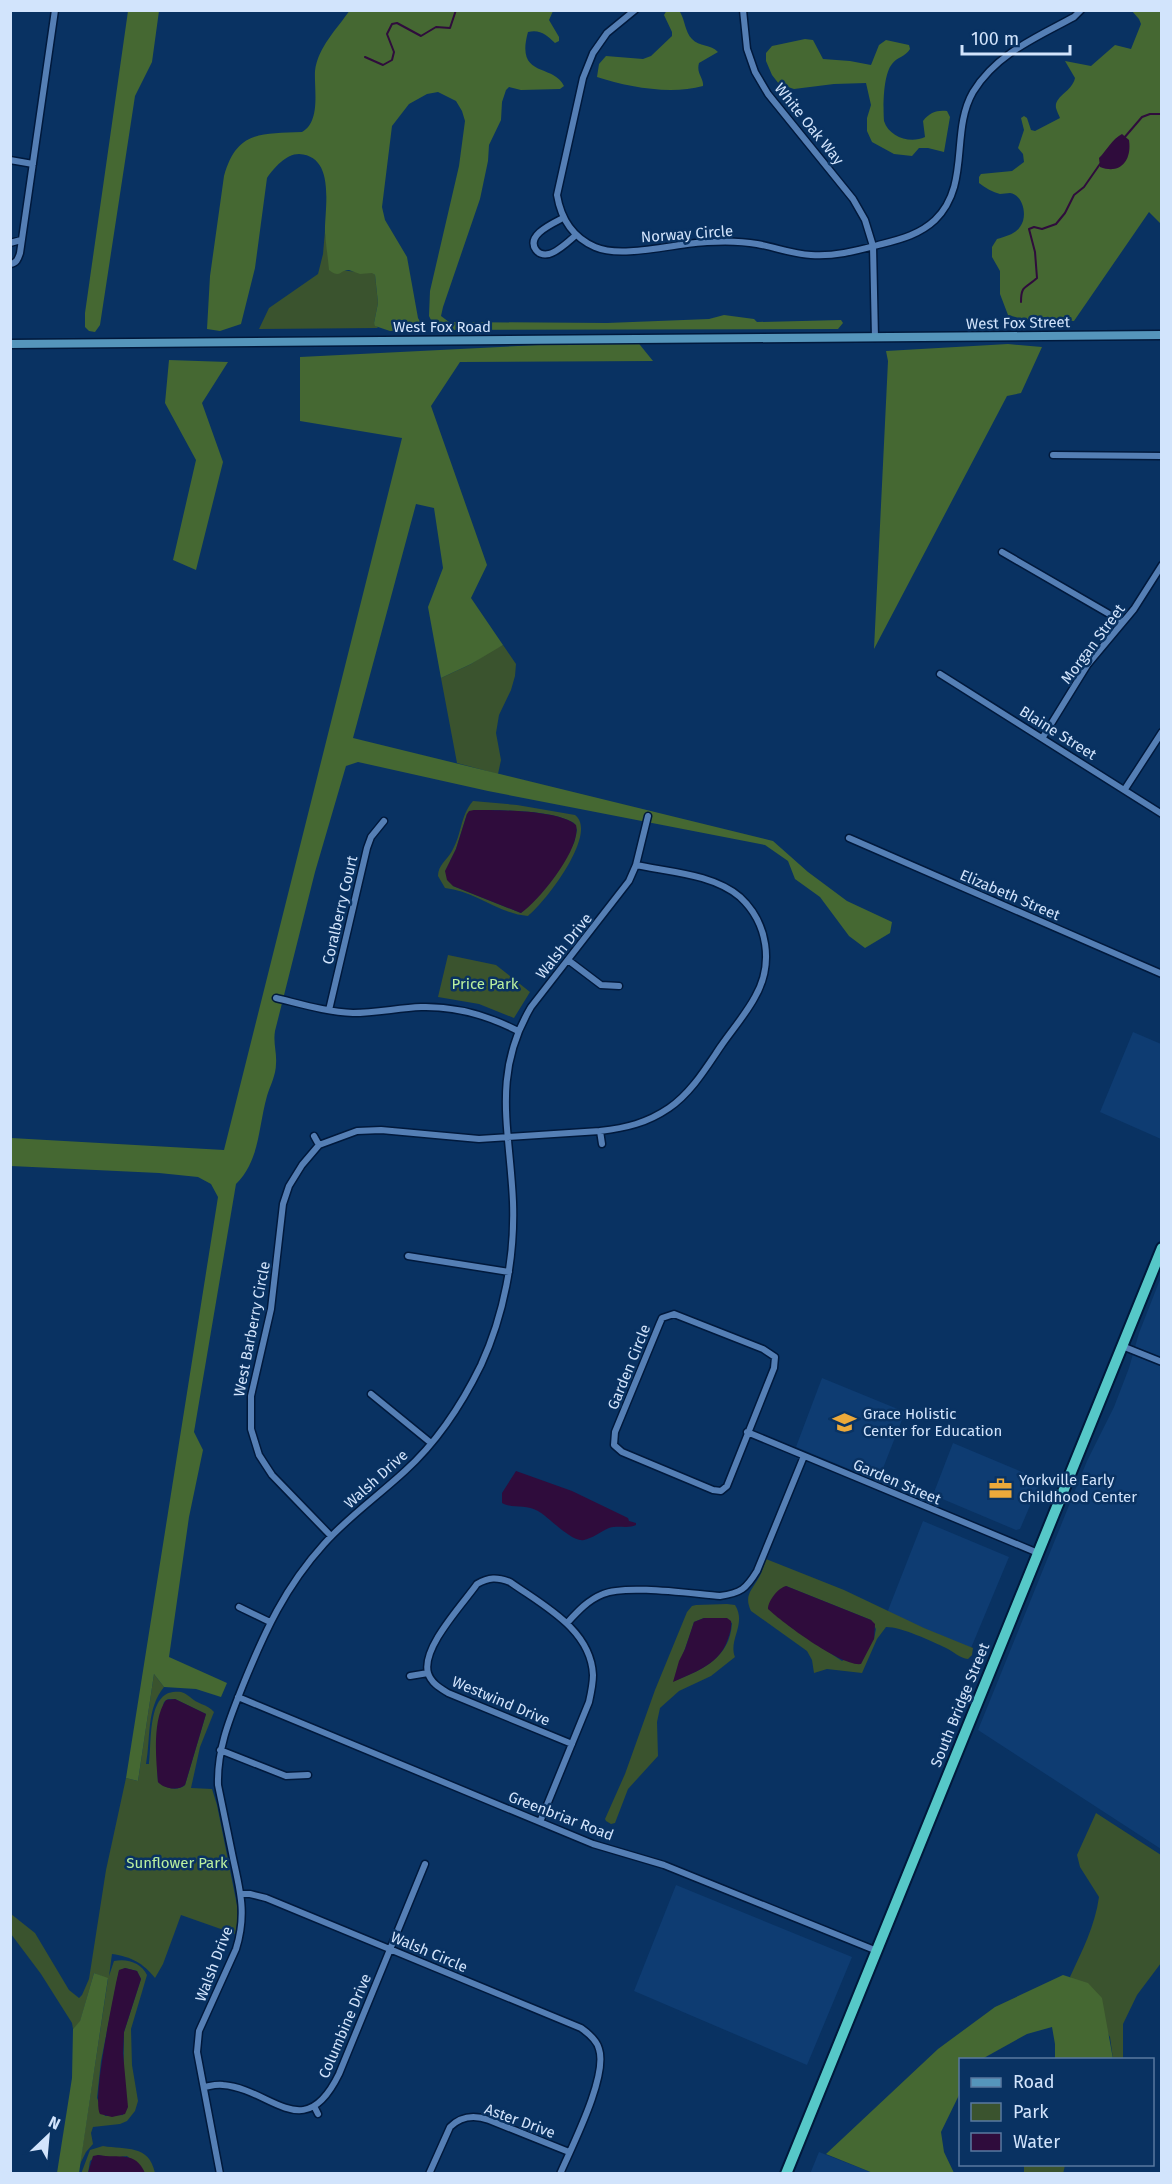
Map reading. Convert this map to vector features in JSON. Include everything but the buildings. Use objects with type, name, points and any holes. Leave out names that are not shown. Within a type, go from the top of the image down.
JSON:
[{"type":"highway","name":"South Bridge Street","points":[[786,2174],[1161,1248]]},
{"type":"street","points":[[10,264],[18,259],[55,10]]},
{"type":"street","name":"Norway Circle","points":[[635,10],[607,33],[593,53],[583,78],[556,195],[559,211],[576,235],[596,248],[616,252],[706,242],[757,244],[787,252],[812,255],[839,254],[873,246]]},
{"type":"street","name":"White Oak Way","points":[[743,10],[747,49],[754,72],[768,94],[853,199],[865,220],[873,246],[874,339]]},
{"type":"street","points":[[873,246],[909,237],[936,219],[947,205],[956,185],[966,107],[980,81],[1001,59],[1022,44],[1074,17],[1081,10]]},
{"type":"street","points":[[10,160],[33,164]]},
{"type":"street","points":[[563,218],[536,235],[534,242],[536,249],[542,254],[549,254],[576,235]]},
{"type":"street","points":[[10,243],[21,240]]},
{"type":"street","name":"West Fox Street","points":[[874,339],[1161,335]]},
{"type":"street","name":"West Fox Road","points":[[10,344],[874,339]]},
{"type":"street","points":[[1053,455],[1161,456]]},
{"type":"street","points":[[1002,552],[1123,622]]},
{"type":"street","name":"Morgan Street","points":[[1043,737],[1088,664],[1134,609],[1161,564]]},
{"type":"street","name":"Blaine Street","points":[[940,674],[1043,737],[1161,814]]},
{"type":"street","points":[[1125,789],[1161,732]]},
{"type":"street","name":"Walsh Drive","points":[[220,2174],[197,2052],[199,2031],[240,1935],[243,1914],[241,1894],[218,1785],[217,1768],[224,1735],[270,1622],[298,1575],[331,1536],[408,1468],[431,1443],[457,1408],[481,1364],[497,1321],[509,1272],[513,1237],[513,1203],[505,1096],[509,1060],[518,1031],[531,1007],[629,881],[636,865],[648,816]]},
{"type":"street","name":"Coralberry Court","points":[[329,1010],[367,848],[371,837],[384,821]]},
{"type":"street","name":"Elizabeth Street","points":[[849,838],[1161,974]]},
{"type":"street","name":"West Barberry Circle","points":[[331,1536],[274,1477],[264,1463],[252,1435],[249,1412],[251,1396],[272,1309],[285,1196],[302,1165],[320,1145],[357,1131],[381,1130],[468,1139],[600,1131],[643,1123],[678,1101],[699,1077],[752,1002],[764,977],[766,944],[759,922],[746,904],[733,892],[707,880],[636,865]]},
{"type":"street","points":[[568,960],[601,985],[619,986]]},
{"type":"street","points":[[276,998],[329,1010],[374,1013],[419,1007],[443,1007],[469,1011],[494,1019],[518,1031]]},
{"type":"street","points":[[600,1131],[602,1144]]},
{"type":"street","points":[[314,1136],[320,1145]]},
{"type":"street","points":[[408,1256],[509,1272]]},
{"type":"street","name":"Garden Circle","points":[[674,1314],[681,1316],[770,1352],[775,1357],[774,1366],[747,1432],[727,1486],[721,1491],[713,1490],[622,1452],[614,1445],[615,1432],[662,1318],[674,1314]]},
{"type":"street","points":[[1122,1346],[1161,1362]]},
{"type":"street","points":[[371,1394],[431,1443]]},
{"type":"street","name":"Garden Street","points":[[747,1432],[1038,1553]]},
{"type":"street","points":[[567,1623],[588,1602],[613,1591],[631,1590],[720,1596],[736,1594],[748,1586],[757,1571],[804,1456]]},
{"type":"street","points":[[491,1569],[492,1578]]},
{"type":"street","points":[[410,1676],[428,1673],[427,1659],[432,1646],[477,1584],[487,1578],[510,1581],[567,1623],[584,1643],[593,1673],[589,1702],[540,1822]]},
{"type":"street","points":[[239,1607],[270,1622]]},
{"type":"street","name":"Westwind Drive","points":[[428,1673],[433,1683],[448,1693],[572,1744]]},
{"type":"street","name":"Greenbriar Road","points":[[238,1697],[592,1844],[664,1865],[877,1952]]},
{"type":"street","points":[[220,1750],[286,1776],[308,1775]]},
{"type":"street","name":"Columbine Drive","points":[[314,2106],[324,2100],[335,2083],[425,1864]]},
{"type":"street","name":"Walsh Circle","points":[[241,1894],[266,1898],[580,2028],[602,2045],[599,2076],[561,2174]]},
{"type":"street","points":[[204,2087],[222,2085],[237,2088],[291,2109],[299,2110],[314,2106],[318,2114]]},
{"type":"street","name":"Aster Drive","points":[[459,2111],[461,2119]]},
{"type":"street","name":"Aster Drive","points":[[429,2174],[450,2127],[461,2119],[480,2117],[569,2152]]},
{"type":"shaded area","points":[[1133,1032],[1161,1044],[1161,1139],[1100,1112]]},
{"type":"shaded area","points":[[1161,1277],[1161,1849],[978,1730],[1087,1461],[1114,1407]]},
{"type":"shaded area","name":"Grace Holistic Center for Education","points":[[822,1378],[905,1412],[878,1481],[796,1447]]},
{"type":"shaded area","name":"Yorkville Early Childhood Center","points":[[953,1443],[1041,1480],[1020,1529],[1016,1530],[933,1495]]},
{"type":"shaded area","points":[[923,1521],[1009,1557],[971,1648],[887,1613]]},
{"type":"shaded area","points":[[676,1885],[852,1957],[807,2065],[634,1991]]},
{"type":"shaded area","points":[[819,2152],[873,2173],[810,2174]]},
{"type":"green space","points":[[350,10],[553,11],[549,20],[559,41],[555,43],[546,35],[532,31],[528,32],[525,47],[531,64],[552,74],[564,86],[560,89],[521,90],[509,87],[506,90],[502,102],[501,120],[489,145],[480,199],[443,307],[441,316],[449,322],[607,323],[709,319],[724,315],[754,319],[757,322],[841,320],[843,323],[838,329],[436,330],[429,316],[430,291],[459,166],[465,121],[456,101],[438,92],[427,94],[409,104],[392,126],[382,207],[385,220],[407,257],[418,318],[424,329],[390,331],[375,326],[378,303],[375,275],[360,274],[349,270],[336,274],[329,270],[325,233],[324,174],[319,164],[311,157],[299,154],[285,159],[267,178],[255,268],[241,324],[220,331],[207,329],[210,276],[224,176],[229,161],[244,142],[252,138],[274,133],[302,132],[308,127],[314,113],[317,62],[324,46]]},
{"type":"green space","points":[[667,10],[680,12],[692,39],[718,52],[699,63],[698,70],[703,86],[677,90],[649,89],[597,77],[599,64],[606,56],[643,59],[651,56],[672,36],[664,15]]},
{"type":"green space","points":[[128,11],[159,11],[152,62],[135,96],[100,325],[95,332],[85,327],[85,313]]},
{"type":"green space","points":[[1132,11],[1161,11],[1161,224],[1149,212],[1074,321],[1023,319],[1008,315],[1000,294],[1000,271],[992,257],[992,247],[997,239],[1019,228],[1023,221],[1023,208],[1020,200],[1014,194],[1000,194],[989,190],[979,183],[979,177],[981,174],[1012,171],[1024,162],[1023,154],[1018,148],[1024,130],[1021,118],[1024,116],[1027,118],[1031,130],[1035,131],[1060,118],[1056,104],[1075,78],[1065,61],[1091,66],[1115,45],[1131,49],[1141,24]]},
{"type":"green space","points":[[805,39],[813,40],[823,59],[871,65],[879,45],[886,40],[909,45],[910,49],[906,54],[894,62],[889,69],[885,83],[884,121],[895,135],[913,140],[925,137],[923,121],[928,116],[934,112],[947,111],[950,117],[944,152],[919,148],[912,156],[894,154],[872,142],[867,131],[867,118],[871,105],[866,83],[794,89],[779,84],[766,61],[766,53],[772,46]]},
{"type":"green space","points":[[325,231],[330,270],[372,272],[375,275],[378,303],[374,323],[378,328],[259,329],[269,308],[318,274]]},
{"type":"green space","points":[[636,340],[653,361],[460,362],[431,406],[487,565],[471,598],[503,645],[441,678],[428,607],[443,568],[434,508],[416,504],[353,738],[773,841],[808,872],[847,901],[892,922],[890,933],[865,948],[849,936],[820,897],[795,879],[788,861],[765,845],[488,791],[358,762],[346,766],[315,872],[275,1031],[276,1068],[267,1096],[257,1143],[250,1165],[236,1184],[194,1432],[203,1450],[189,1517],[169,1657],[227,1683],[221,1697],[196,1689],[164,1687],[154,1674],[138,1781],[126,1778],[218,1197],[211,1184],[198,1177],[11,1166],[11,1138],[224,1150],[402,438],[300,421],[300,357]]},
{"type":"green space","points":[[1008,344],[1042,347],[1021,393],[1007,396],[874,649],[888,361],[886,351]]},
{"type":"green space","points":[[169,360],[228,362],[202,403],[223,462],[196,570],[173,560],[196,460],[165,403]]},
{"type":"green space","points":[[503,645],[516,664],[511,690],[499,715],[496,733],[501,760],[498,774],[457,763],[441,678]]},
{"type":"green space","points":[[473,801],[517,805],[575,815],[581,824],[580,837],[567,867],[546,897],[528,916],[507,911],[467,893],[445,888],[438,876],[441,866],[455,845],[469,807]],"holes":[[[493,810],[535,812],[556,816],[574,823],[577,830],[574,843],[521,913],[453,886],[450,861],[467,814]]]},
{"type":"green space","name":"Price Park","points":[[448,955],[496,965],[530,992],[514,1018],[479,1004],[438,997]]},
{"type":"green space","points":[[766,1559],[844,1590],[924,1628],[973,1648],[972,1655],[968,1659],[916,1635],[886,1627],[877,1639],[862,1673],[827,1669],[814,1673],[812,1660],[807,1651],[751,1611],[748,1601],[749,1594],[761,1574]],"holes":[[[786,1586],[871,1620],[876,1629],[874,1639],[842,1661],[788,1625]]]},
{"type":"green space","points":[[696,1605],[735,1605],[739,1619],[733,1651],[735,1657],[711,1676],[679,1691],[660,1708],[657,1722],[658,1756],[628,1789],[615,1823],[611,1824],[605,1819],[625,1774],[655,1690],[687,1612]],"holes":[[[704,1618],[722,1618],[732,1623],[730,1635],[720,1654],[704,1667],[674,1681],[694,1622]]]},
{"type":"green space","name":"Sunflower Park","points":[[154,1674],[164,1687],[154,1705],[146,1764],[149,1764],[155,1711],[165,1695],[182,1692],[214,1712],[200,1747],[191,1788],[212,1789],[237,1905],[238,1920],[235,1934],[181,1915],[163,1964],[155,1978],[146,1968],[136,1962],[112,1954],[109,1976],[114,1961],[119,1960],[129,1961],[142,1967],[147,1975],[131,2029],[132,2065],[138,2101],[135,2111],[127,2121],[93,2127],[91,2133],[93,2144],[80,2164],[108,1979],[94,1973],[80,2022],[73,2029],[72,2023],[41,1974],[11,1934],[11,1914],[35,1933],[69,1990],[79,1998],[89,1979],[106,1870],[126,1778],[138,1781]],"holes":[[[168,1699],[175,1699],[206,1714],[185,1785],[175,1789],[158,1782],[158,1732],[164,1702]],[[125,1968],[137,1971],[141,1979],[124,2032],[123,2115],[105,2116],[97,2098],[101,2061],[119,1971]]]},
{"type":"green space","points":[[1096,1813],[1161,1855],[1161,1963],[1137,1995],[1123,2024],[1123,2058],[1113,2058],[1110,2037],[1070,1977],[1091,1928],[1099,1897],[1080,1867],[1077,1855]]},
{"type":"green space","points":[[94,1973],[108,1978],[79,2173],[57,2173],[72,2078],[73,2029],[80,2021]]},
{"type":"green space","points":[[1063,1975],[1088,1983],[1102,1998],[1113,2058],[1055,2058],[1052,2027],[1027,2034],[984,2058],[959,2058],[959,2095],[941,2132],[944,2152],[954,2173],[873,2173],[826,2154],[938,2049],[995,2007]]},
{"type":"green space","points":[[103,2146],[142,2153],[148,2157],[155,2173],[145,2173],[127,2156],[112,2158],[98,2155],[90,2161],[88,2173],[81,2174],[90,2150]]},
{"type":"green space","points":[[1024,2166],[1065,2166],[1063,2174],[1024,2173]]},
{"type":"water","points":[[1122,134],[1129,140],[1127,159],[1114,169],[1100,167],[1099,158]]},
{"type":"water","points":[[474,810],[557,816],[576,825],[572,847],[558,873],[521,913],[453,886],[447,880],[445,871],[456,849],[467,814]]},
{"type":"water","points":[[516,1471],[572,1491],[628,1518],[636,1525],[609,1528],[584,1540],[573,1538],[538,1511],[502,1503],[502,1493]]},
{"type":"water","points":[[786,1586],[871,1620],[875,1624],[874,1639],[861,1664],[852,1663],[827,1652],[768,1609],[774,1595]]},
{"type":"water","points":[[704,1618],[727,1618],[731,1621],[731,1630],[726,1644],[722,1652],[710,1663],[673,1682],[694,1622]]},
{"type":"water","points":[[175,1699],[206,1714],[185,1785],[175,1789],[167,1788],[158,1782],[156,1751],[157,1729],[162,1708],[166,1700]]},
{"type":"water","points":[[125,1968],[137,1971],[141,1979],[124,2032],[123,2053],[128,2107],[125,2114],[112,2117],[100,2114],[99,2091],[116,1983],[119,1970]]},
{"type":"water","points":[[93,2156],[131,2158],[141,2166],[145,2173],[88,2173]]},
{"type":"waterway","points":[[365,57],[383,65],[392,60],[394,52],[387,34],[392,24],[397,23],[421,36],[436,27],[450,28],[456,10]]},
{"type":"waterway","points":[[1124,138],[1142,117],[1162,114]]},
{"type":"waterway","points":[[1021,302],[1024,288],[1037,278],[1035,252],[1029,229],[1034,227],[1042,229],[1056,224],[1065,213],[1074,195],[1084,187],[1100,164]]},
{"type":"place","name":"Grace Holistic Center for Education","points":[[845,1423]]},
{"type":"place","name":"Yorkville Early Childhood Center","points":[[1001,1489]]}]
